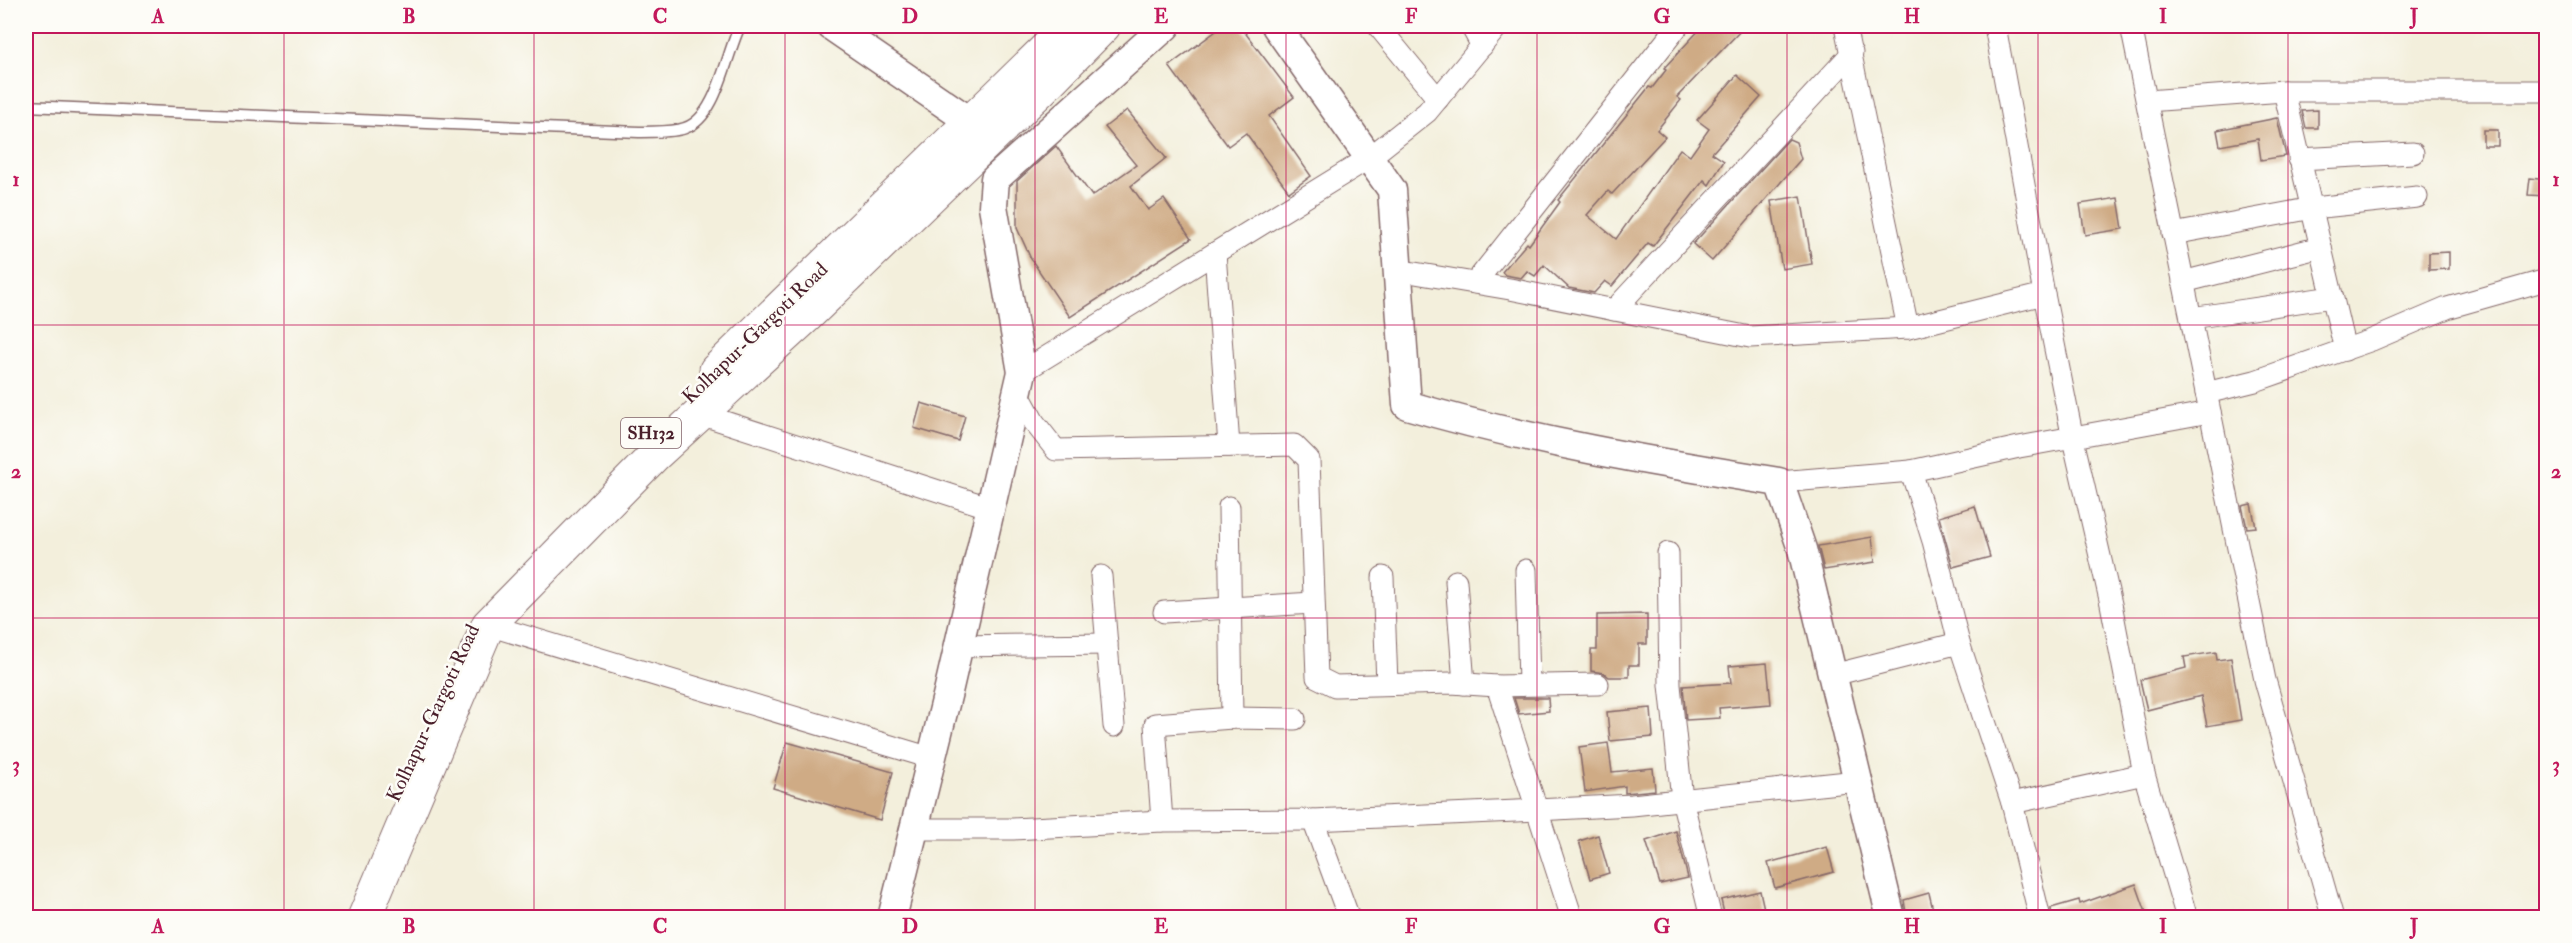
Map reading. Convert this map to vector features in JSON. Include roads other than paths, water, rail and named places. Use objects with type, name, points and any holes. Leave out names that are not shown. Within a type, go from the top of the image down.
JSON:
[{"type":"main road","name":"Kolhapur-Gargoti Road","points":[[343,918],[472,625],[512,569],[977,134],[1069,26]]},
{"type":"main road","points":[[364,918],[488,625],[655,455],[808,315],[977,134],[1104,26]]},
{"type":"street","points":[[831,26],[977,134],[994,179],[993,206],[1020,381],[1034,422],[1056,450],[1294,445],[1309,460],[1312,603],[1317,677],[1335,686],[1598,684]]},
{"type":"street","points":[[994,179],[1166,26]]},
{"type":"street","points":[[1276,26],[1392,190],[1407,405],[1486,428],[1656,463],[1779,483],[1911,471],[2073,438],[2208,403],[2255,381],[2345,350],[2447,308],[2547,280]]},
{"type":"street","points":[[1378,26],[1438,99]]},
{"type":"street","points":[[1470,26],[1482,46]]},
{"type":"street","points":[[892,918],[1020,381],[1215,253],[1369,158],[1427,112],[1498,26]]},
{"type":"street","points":[[1475,283],[1677,26]]},
{"type":"street","points":[[1845,26],[1908,328]]},
{"type":"street","points":[[1995,26],[2044,294],[2073,438],[2111,604],[2144,774],[2187,918]]},
{"type":"street","points":[[2131,26],[2265,680],[2332,918]]},
{"type":"street","points":[[1614,310],[1852,53]]},
{"type":"street","points":[[2147,101],[2284,91],[2547,92]]},
{"type":"street","points":[[2284,91],[2345,350]]},
{"type":"street","points":[[2299,159],[2413,153]]},
{"type":"street","points":[[2174,234],[2313,208],[2417,197]]},
{"type":"street","points":[[2183,282],[2320,247]]},
{"type":"street","points":[[1215,253],[1229,446]]},
{"type":"street","points":[[1397,270],[1750,337],[1908,328],[2044,294]]},
{"type":"street","points":[[2191,318],[2332,297]]},
{"type":"street","points":[[700,414],[991,508]]},
{"type":"street","points":[[1911,471],[1933,542],[1959,643],[2012,803],[2040,918]]},
{"type":"street","points":[[1779,483],[1802,549],[1891,918]]},
{"type":"street","points":[[1229,507],[1232,718]]},
{"type":"street","points":[[1668,553],[1670,685],[1682,799],[1711,918]]},
{"type":"street","points":[[1526,570],[1529,684]]},
{"type":"street","points":[[1101,576],[1114,726]]},
{"type":"street","points":[[1383,577],[1387,684]]},
{"type":"street","points":[[1456,581],[1464,684]]},
{"type":"street","points":[[1164,612],[1312,603]]},
{"type":"street","points":[[488,625],[931,758]]},
{"type":"street","points":[[1833,675],[1959,643]]},
{"type":"street","points":[[958,646],[1107,644]]},
{"type":"street","points":[[1497,686],[1572,918]]},
{"type":"street","points":[[1162,821],[1155,724],[1232,718],[1295,719]]},
{"type":"street","points":[[2012,803],[2144,774]]},
{"type":"street","points":[[913,829],[1013,829],[1162,821],[1313,820],[1537,810],[1682,799],[1857,781]]},
{"type":"street","points":[[1313,820],[1349,918]]},
{"type":"lane","points":[[26,106],[639,132],[684,129],[699,121],[709,106],[740,26]]}]
